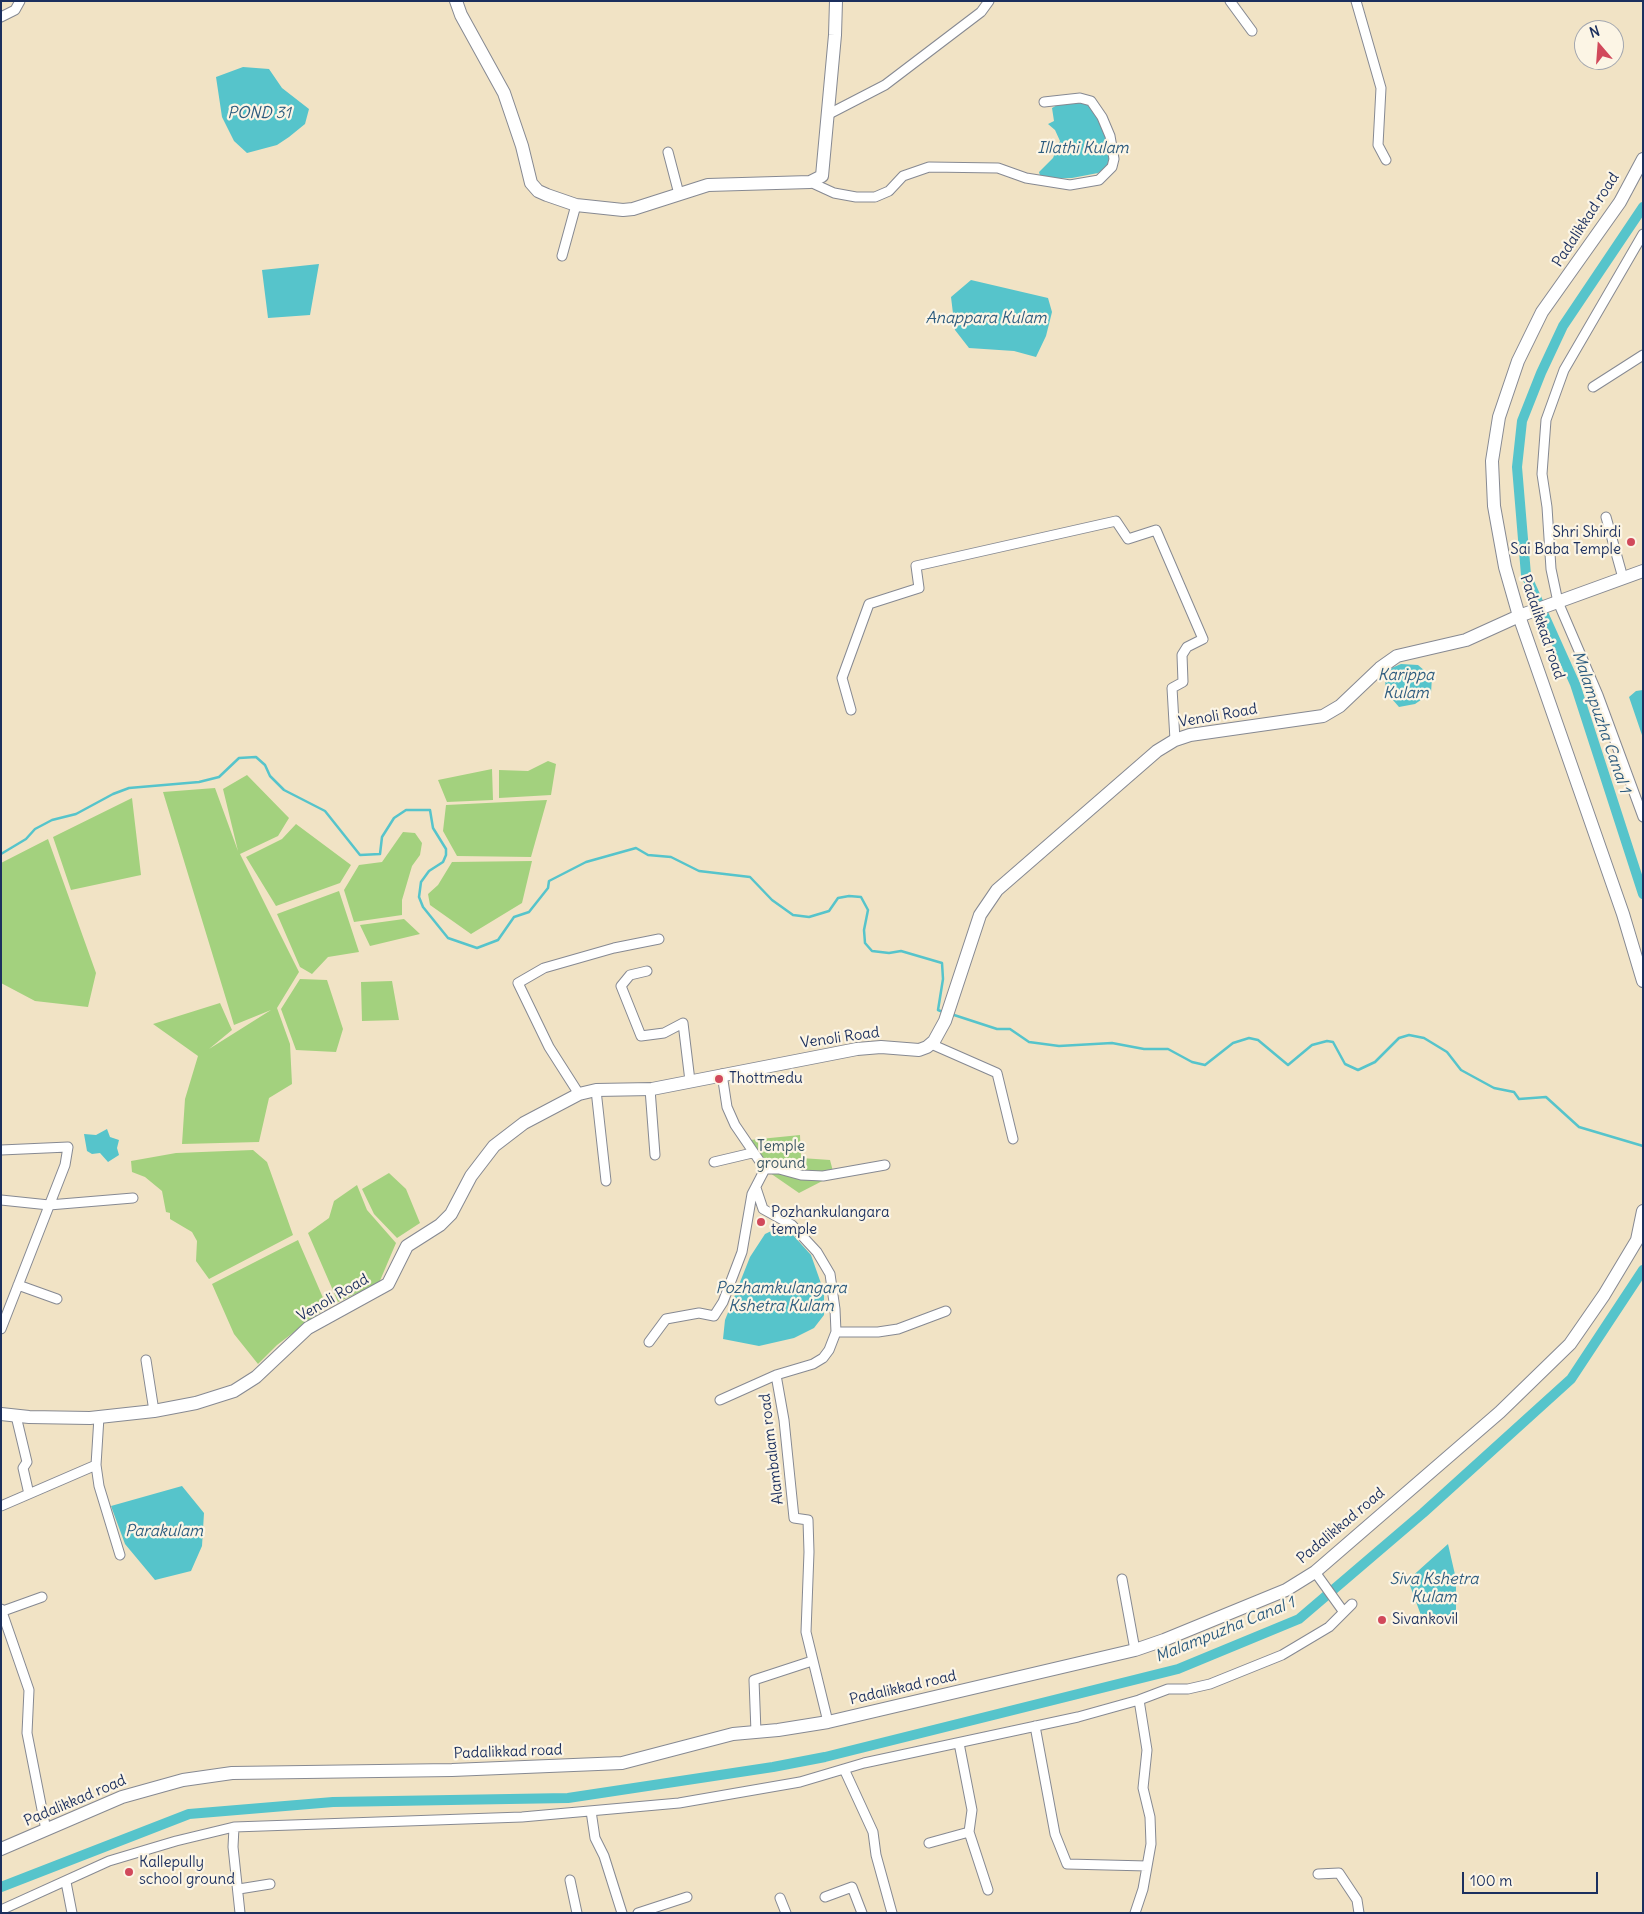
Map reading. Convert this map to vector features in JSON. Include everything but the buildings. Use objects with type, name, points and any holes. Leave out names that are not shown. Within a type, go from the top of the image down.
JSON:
[{"type":"street","points":[[1,17],[16,10],[20,1]]},
{"type":"street","points":[[456,1],[461,15],[504,93],[522,146],[531,183],[538,191],[576,205],[610,210],[633,209],[708,185],[810,182],[822,176],[835,35],[836,1]]},
{"type":"street","points":[[827,115],[886,85],[981,12],[989,1]]},
{"type":"street","points":[[1230,1],[1252,31]]},
{"type":"street","points":[[1356,1],[1381,88],[1378,145],[1386,160]]},
{"type":"street","points":[[810,182],[834,193],[856,197],[875,197],[889,192],[903,176],[929,167],[998,168],[1026,178],[1070,185],[1099,180],[1112,167],[1114,159],[1110,136],[1102,117],[1091,101],[1080,98],[1044,102]]},
{"type":"street","points":[[668,152],[679,194]]},
{"type":"street","name":"Padalikkad road","points":[[1643,160],[1620,202],[1542,312],[1518,361],[1499,417],[1492,461],[1494,506],[1505,567],[1623,914],[1643,981]]},
{"type":"street","points":[[562,256],[576,205]]},
{"type":"street","points":[[1643,234],[1564,370],[1546,420],[1542,474],[1548,507],[1551,569],[1558,602],[1598,695],[1643,817]]},
{"type":"street","points":[[1593,387],[1643,355]]},
{"type":"street","points":[[1606,517],[1623,578]]},
{"type":"street","points":[[851,710],[842,678],[869,604],[919,588],[916,566],[1116,521],[1128,539],[1156,530],[1203,639],[1187,647],[1182,655],[1182,682],[1172,688],[1175,740]]},
{"type":"street","name":"Venoli Road","points":[[1,1414],[16,1416],[99,1417],[154,1411],[196,1403],[234,1391],[256,1377],[308,1328],[384,1287],[407,1246],[440,1224],[451,1214],[471,1176],[494,1146],[524,1123],[579,1094],[596,1090],[650,1089],[857,1049],[881,1047],[918,1050],[931,1044],[944,1021],[980,916],[996,890],[1157,751],[1175,740],[1190,735],[1245,725],[1323,716],[1340,706],[1380,668],[1397,656],[1466,640],[1522,615],[1643,570]]},
{"type":"street","points":[[579,1094],[549,1047],[518,983],[544,968],[614,948],[659,939]]},
{"type":"street","points":[[647,971],[630,975],[621,986],[641,1036],[664,1033],[683,1023],[690,1081]]},
{"type":"street","points":[[931,1044],[997,1073],[1014,1139]]},
{"type":"street","points":[[722,1074],[727,1107],[734,1125],[765,1169]]},
{"type":"street","points":[[650,1089],[655,1155]]},
{"type":"street","points":[[596,1090],[606,1181]]},
{"type":"street","points":[[1,1150],[68,1147],[65,1165],[1,1329]]},
{"type":"street","points":[[714,1162],[752,1153]]},
{"type":"street","points":[[765,1169],[779,1169],[801,1175],[823,1176],[885,1165]]},
{"type":"street","points":[[649,1342],[666,1319],[699,1313],[714,1316],[723,1302],[742,1252],[752,1194],[765,1169]]},
{"type":"street","points":[[750,1209],[763,1209],[756,1188]]},
{"type":"street","points":[[1,1200],[49,1205],[133,1198]]},
{"type":"street","name":"Alambalam road","points":[[763,1209],[792,1225],[817,1252],[830,1274],[835,1309],[836,1332],[829,1350],[823,1358],[813,1364],[776,1375],[784,1420],[794,1518],[808,1520],[809,1552],[806,1632],[828,1722]]},
{"type":"street","name":"Padalikkad road","points":[[1,1849],[122,1796],[183,1780],[232,1773],[452,1770],[622,1763],[733,1734],[828,1722],[1135,1650],[1286,1590],[1315,1572],[1500,1412],[1570,1344],[1604,1295],[1637,1240],[1643,1211]]},
{"type":"street","points":[[18,1285],[57,1299]]},
{"type":"street","points":[[836,1332],[885,1331],[946,1311]]},
{"type":"street","points":[[146,1360],[154,1411]]},
{"type":"street","points":[[720,1400],[776,1375]]},
{"type":"street","points":[[16,1416],[27,1462],[23,1468],[29,1494]]},
{"type":"street","points":[[99,1417],[96,1465],[99,1486],[120,1555]]},
{"type":"street","points":[[1,1506],[96,1465]]},
{"type":"street","points":[[1315,1572],[1343,1610]]},
{"type":"street","points":[[1122,1579],[1135,1650]]},
{"type":"street","points":[[42,1597],[3,1615],[29,1690],[27,1733],[46,1830]]},
{"type":"street","points":[[1,1910],[110,1861],[176,1841],[234,1828],[522,1817],[679,1803],[800,1782],[844,1769],[1035,1726],[1139,1700],[1168,1689],[1188,1689],[1210,1684],[1282,1655],[1330,1627],[1343,1610],[1352,1604]]},
{"type":"street","points":[[756,1732],[754,1680],[812,1661]]},
{"type":"street","points":[[1135,1913],[1143,1889],[1151,1844],[1150,1817],[1144,1788],[1147,1750],[1139,1700]]},
{"type":"street","points":[[1035,1726],[1055,1834],[1067,1864],[1147,1866]]},
{"type":"street","points":[[959,1743],[972,1810],[969,1832],[988,1890]]},
{"type":"street","points":[[844,1769],[874,1832],[876,1855],[892,1913]]},
{"type":"street","points":[[591,1811],[595,1838],[604,1856],[622,1913]]},
{"type":"street","points":[[234,1828],[233,1847],[239,1889],[240,1913]]},
{"type":"street","points":[[929,1843],[969,1832]]},
{"type":"street","points":[[1318,1874],[1339,1873],[1357,1900],[1359,1913]]},
{"type":"street","points":[[570,1880],[577,1913]]},
{"type":"street","points":[[66,1882],[72,1913]]},
{"type":"street","points":[[239,1889],[270,1884]]},
{"type":"street","points":[[825,1897],[852,1887],[862,1913]]},
{"type":"street","points":[[638,1913],[687,1896]]},
{"type":"street","points":[[780,1898],[786,1913]]},
{"type":"green space","points":[[548,761],[556,764],[551,795],[499,798],[499,770],[528,771]]},
{"type":"green space","points":[[492,769],[493,800],[447,802],[438,780]]},
{"type":"green space","points":[[247,775],[289,818],[278,836],[240,854],[299,972],[277,1008],[290,1044],[292,1084],[269,1098],[259,1142],[182,1144],[185,1099],[198,1056],[153,1024],[220,1003],[232,1030],[209,1049],[271,1010],[234,1025],[163,792],[215,788],[238,851],[223,789]]},
{"type":"green space","points":[[132,798],[141,875],[71,890],[53,837]]},
{"type":"green space","points":[[547,800],[531,857],[457,856],[443,831],[446,805]]},
{"type":"green space","points":[[296,824],[351,865],[340,883],[276,906],[246,857],[282,839]]},
{"type":"green space","points":[[403,832],[415,833],[422,843],[420,855],[412,866],[402,900],[402,915],[354,922],[344,890],[359,865],[382,862]]},
{"type":"green space","points":[[48,839],[96,973],[88,1007],[35,1001],[1,983],[1,863]]},
{"type":"green space","points":[[532,861],[522,903],[471,934],[430,905],[428,894],[438,885],[452,862]]},
{"type":"green space","points":[[339,891],[359,952],[328,957],[312,974],[300,967],[277,914]]},
{"type":"green space","points":[[404,919],[420,934],[370,946],[360,925]]},
{"type":"green space","points":[[300,979],[327,980],[343,1029],[336,1052],[296,1050],[281,1009]]},
{"type":"green space","points":[[392,981],[399,1020],[362,1021],[361,982]]},
{"type":"green space","name":"Temple ground","points":[[800,1135],[801,1158],[830,1160],[834,1175],[799,1193],[770,1173],[750,1140]]},
{"type":"green space","points":[[253,1150],[267,1162],[293,1235],[209,1279],[196,1261],[197,1241],[192,1232],[170,1219],[170,1213],[166,1212],[162,1191],[145,1177],[132,1172],[131,1161],[176,1153]]},
{"type":"green space","points":[[389,1173],[406,1189],[420,1223],[397,1238],[374,1214],[362,1189]]},
{"type":"green space","points":[[357,1185],[367,1210],[396,1243],[379,1283],[338,1302],[308,1233],[329,1218],[334,1201]]},
{"type":"green space","points":[[298,1240],[327,1307],[277,1345],[258,1364],[234,1334],[212,1284]]},
{"type":"water","name":"POND 31","points":[[243,67],[269,69],[282,88],[309,109],[305,124],[289,137],[277,145],[247,153],[234,141],[222,117],[216,77]]},
{"type":"water","name":"Illathi Kulam","points":[[1089,102],[1102,125],[1114,162],[1098,173],[1072,178],[1041,179],[1039,172],[1053,158],[1060,141],[1055,130],[1048,124],[1054,121],[1052,108],[1059,104]]},
{"type":"water","points":[[319,264],[310,315],[268,318],[262,270]]},
{"type":"water","name":"Anappara Kulam","points":[[971,280],[1048,298],[1052,312],[1046,336],[1036,357],[1014,351],[969,348],[955,330],[951,297]]},
{"type":"water","name":"Karippa Kulam","points":[[1401,664],[1418,665],[1432,677],[1431,693],[1415,704],[1399,707],[1386,692],[1385,679],[1389,669]]},
{"type":"water","points":[[1643,690],[1643,738],[1629,697],[1636,691]]},
{"type":"water","points":[[107,1129],[110,1137],[119,1140],[117,1148],[119,1155],[108,1162],[100,1153],[92,1154],[87,1151],[84,1134],[96,1135]]},
{"type":"water","name":"Pozhamkulangara Kshetra Kulam","points":[[784,1225],[811,1255],[824,1292],[824,1315],[814,1328],[794,1338],[759,1346],[723,1339],[725,1320],[750,1257],[765,1234]]},
{"type":"water","name":"Parakulam","points":[[182,1486],[204,1513],[202,1546],[191,1571],[155,1580],[125,1544],[111,1506]]},
{"type":"water","name":"Siva Kshetra Kulam","points":[[1448,1544],[1456,1579],[1456,1615],[1422,1618],[1408,1580]]},
{"type":"waterway","name":"Malampuzha Canal 1","points":[[1643,207],[1563,326],[1541,373],[1522,421],[1517,467],[1526,575],[1575,684],[1643,894]]},
{"type":"waterway","points":[[1,854],[26,839],[35,829],[52,820],[76,814],[113,794],[129,788],[199,782],[219,777],[239,758],[256,757],[265,765],[270,776],[284,790],[325,811],[360,855],[380,854],[382,837],[394,818],[406,810],[430,810],[433,828],[446,849],[446,855],[443,862],[429,871],[421,882],[419,897],[423,907],[448,938],[477,948],[498,940],[514,917],[529,912],[548,888],[549,881],[586,862],[636,848],[648,855],[671,857],[699,871],[750,877],[772,900],[793,915],[809,917],[829,911],[838,898],[849,896],[861,897],[868,910],[864,930],[865,943],[872,951],[889,953],[901,951],[942,963],[943,979],[938,1010],[943,1012]]},
{"type":"waterway","points":[[951,1014],[997,1029],[1010,1029],[1029,1042],[1059,1046],[1112,1043],[1144,1049],[1168,1049],[1192,1062],[1205,1065],[1233,1043],[1249,1038],[1258,1040],[1288,1065],[1312,1045],[1327,1041],[1333,1042],[1345,1064],[1358,1070],[1375,1062],[1399,1038],[1409,1035],[1424,1038],[1447,1052],[1461,1070],[1494,1088],[1514,1092],[1519,1099],[1546,1097],[1579,1127],[1643,1146]]},
{"type":"waterway","name":"Malampuzha Canal 1","points":[[1,1887],[189,1814],[333,1802],[568,1798],[773,1767],[825,1757],[1178,1669],[1299,1619],[1423,1513],[1571,1379],[1643,1270]]},
{"type":"place","name":"Shri Shirdi Sai Baba Temple","points":[[1631,542]]},
{"type":"place","name":"Thottmedu","points":[[719,1079]]},
{"type":"place","name":"Pozhankulangara temple","points":[[761,1222]]},
{"type":"place","name":"Sivankovil","points":[[1382,1620]]},
{"type":"place","name":"Kallepully school ground","points":[[129,1872]]}]
